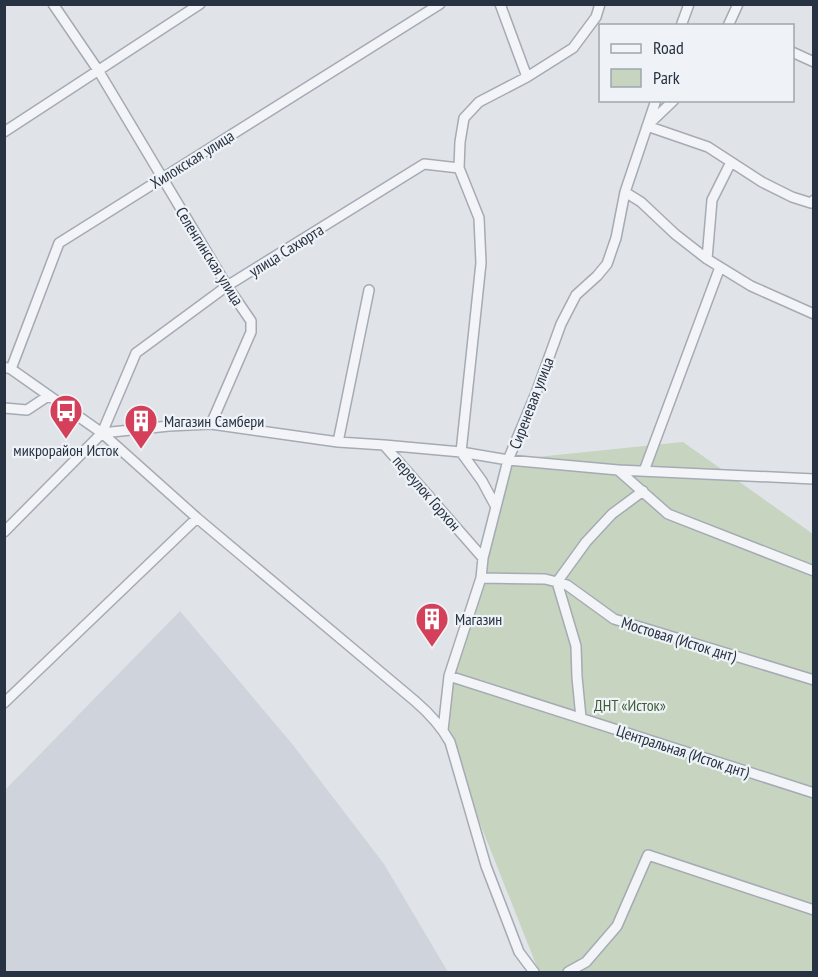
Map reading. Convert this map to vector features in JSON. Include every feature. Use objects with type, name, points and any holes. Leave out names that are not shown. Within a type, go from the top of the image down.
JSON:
[{"type":"street","name":"Селенгинская улица","points":[[53,4],[98,70],[227,286],[251,321],[251,332],[211,424]]},
{"type":"street","points":[[4,132],[200,4]]},
{"type":"street","name":"Хилокская улица","points":[[8,368],[59,243],[440,4]]},
{"type":"street","points":[[500,4],[527,77]]},
{"type":"street","points":[[496,507],[482,481],[461,452],[481,263],[479,218],[459,168],[464,118],[479,102],[527,77],[573,48],[596,17],[600,4]]},
{"type":"street","points":[[682,24],[689,4]]},
{"type":"street","points":[[729,24],[738,4]]},
{"type":"street","points":[[794,53],[813,62]]},
{"type":"street","name":"Сиреневая улица","points":[[384,445],[461,452],[508,460],[561,324],[576,296],[607,264],[616,238],[625,192],[655,102]]},
{"type":"street","points":[[672,102],[647,126],[708,147],[762,182],[792,196],[812,203],[813,200]]},
{"type":"street","points":[[707,259],[712,200],[731,162]]},
{"type":"street","name":"улица Сахюрта","points":[[102,433],[136,352],[227,286],[424,164],[459,168]]},
{"type":"street","points":[[625,192],[707,259],[751,286],[813,314]]},
{"type":"street","points":[[644,471],[720,267]]},
{"type":"street","points":[[338,442],[369,290]]},
{"type":"street","points":[[8,368],[102,433],[197,518],[416,700],[432,716],[450,742],[486,866],[519,952],[534,972]]},
{"type":"street","points":[[4,408],[27,410],[48,396]]},
{"type":"street","name":"переулок Горхон","points":[[102,433],[211,424],[338,442],[384,445],[483,558]]},
{"type":"street","points":[[4,532],[102,433]]},
{"type":"street","points":[[443,730],[449,676],[481,578],[483,558],[508,460],[618,470],[813,479]]},
{"type":"street","points":[[618,470],[668,514],[813,571]]},
{"type":"street","points":[[581,718],[576,645],[557,582],[586,542],[612,514],[642,491]]},
{"type":"street","points":[[4,703],[197,518]]},
{"type":"street","name":"Мостовая (Исток днт)","points":[[481,578],[545,579],[567,585],[614,619],[813,680]]},
{"type":"street","name":"Центральная (Исток днт)","points":[[449,676],[813,793]]},
{"type":"street","points":[[568,972],[586,962],[617,926],[648,855],[813,910]]},
{"type":"shaded area","points":[[180,611],[293,745],[384,864],[448,972],[5,972],[5,790]]},
{"type":"green space","name":"ДНТ «Исток»","points":[[683,442],[813,534],[813,972],[539,972],[443,730],[461,638],[508,460]]},
{"type":"place","name":"микрорайон Исток","points":[[66,440]]},
{"type":"place","name":"Магазин Самбери","points":[[141,450]]},
{"type":"place","name":"Магазин","points":[[432,648]]}]
